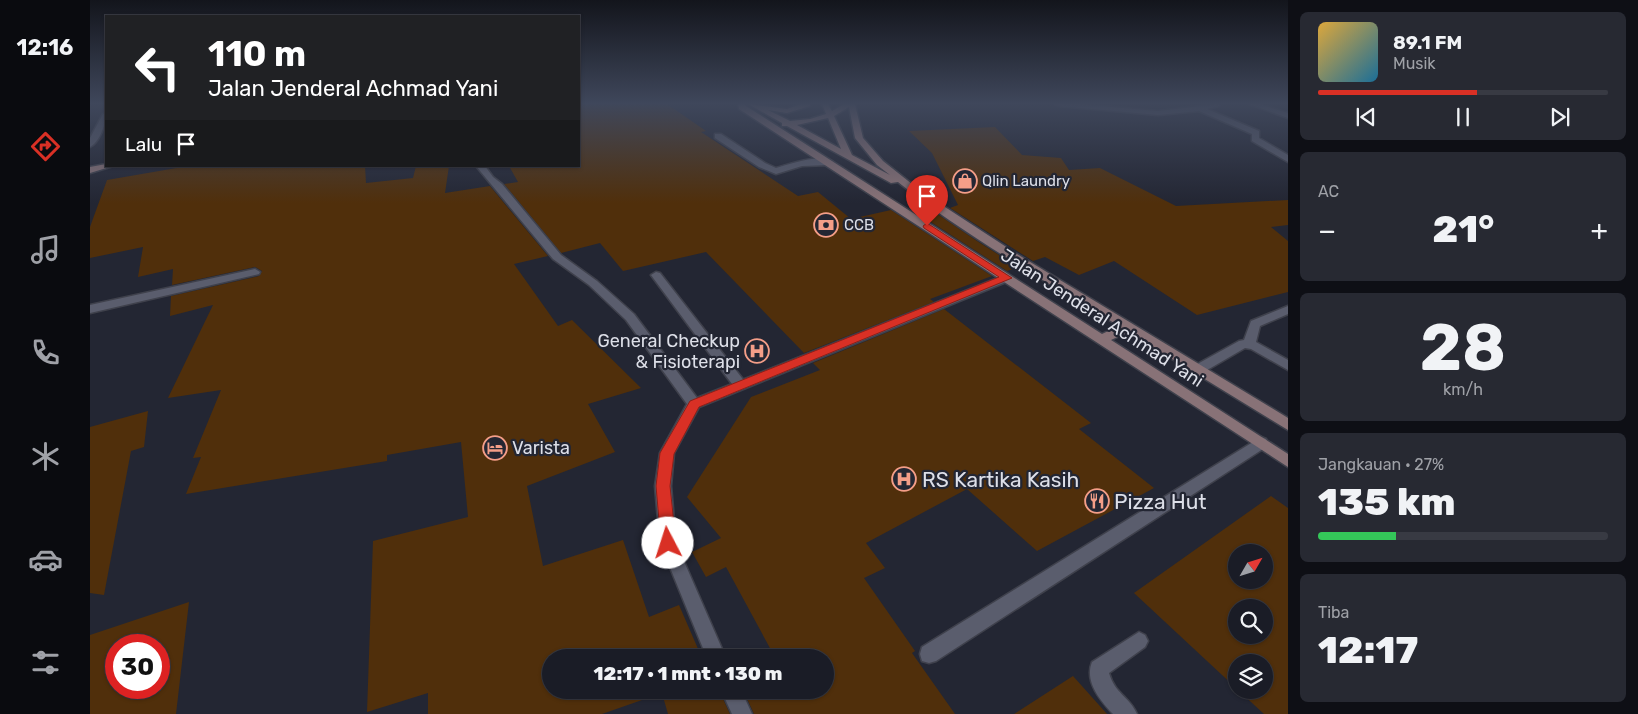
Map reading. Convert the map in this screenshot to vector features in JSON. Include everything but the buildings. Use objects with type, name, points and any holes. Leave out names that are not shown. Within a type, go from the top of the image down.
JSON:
[{"type":"main road","points":[[791,137],[896,205]]},
{"type":"main road","points":[[813,137],[918,194]]},
{"type":"main road","points":[[840,137],[850,158],[881,194],[896,205]]},
{"type":"main road","points":[[859,137],[880,163],[918,194]]},
{"type":"main road","points":[[90,170],[105,167]]},
{"type":"main road","name":"Jalan Jenderal Achmad Yani","points":[[918,194],[1013,256],[1197,370],[1286,420]]},
{"type":"main road","name":"Jalan Jenderal Achmad Yani","points":[[896,205],[1288,461]]},
{"type":"main road","points":[[1102,339],[1128,327]]},
{"type":"street","points":[[720,137],[769,169],[776,171],[801,163],[829,162]]},
{"type":"street","points":[[1255,137],[1288,159]]},
{"type":"street","points":[[801,163],[812,150]]},
{"type":"street","points":[[481,167],[490,179],[499,186],[557,257],[593,283],[630,317],[694,404]]},
{"type":"street","points":[[90,309],[255,272]]},
{"type":"street","points":[[656,275],[740,386]]},
{"type":"street","points":[[714,649],[668,543],[663,486],[667,453],[694,404],[1007,278]]},
{"type":"street","points":[[1249,344],[1255,324],[1288,310]]},
{"type":"street","points":[[1197,370],[1244,344],[1249,344],[1288,366]]},
{"type":"street","points":[[929,654],[1261,443]]},
{"type":"street","points":[[1127,714],[1104,690],[1099,669],[1139,641]]},
{"type":"street","points":[[736,699],[742,714]]},
{"type":"place","name":"Qlin Laundry","points":[[965,181]]},
{"type":"place","name":"CCB","points":[[826,225]]},
{"type":"place","name":"General Checkup & Fisioterapi","points":[[757,351]]},
{"type":"place","name":"Varista","points":[[495,448]]},
{"type":"place","name":"RS Kartika Kasih","points":[[904,479]]},
{"type":"place","name":"Pizza Hut","points":[[1097,501]]},
{"type":"route","points":[[668,543],[663,486],[667,453],[682,429],[694,404],[1007,278],[927,226]]}]
